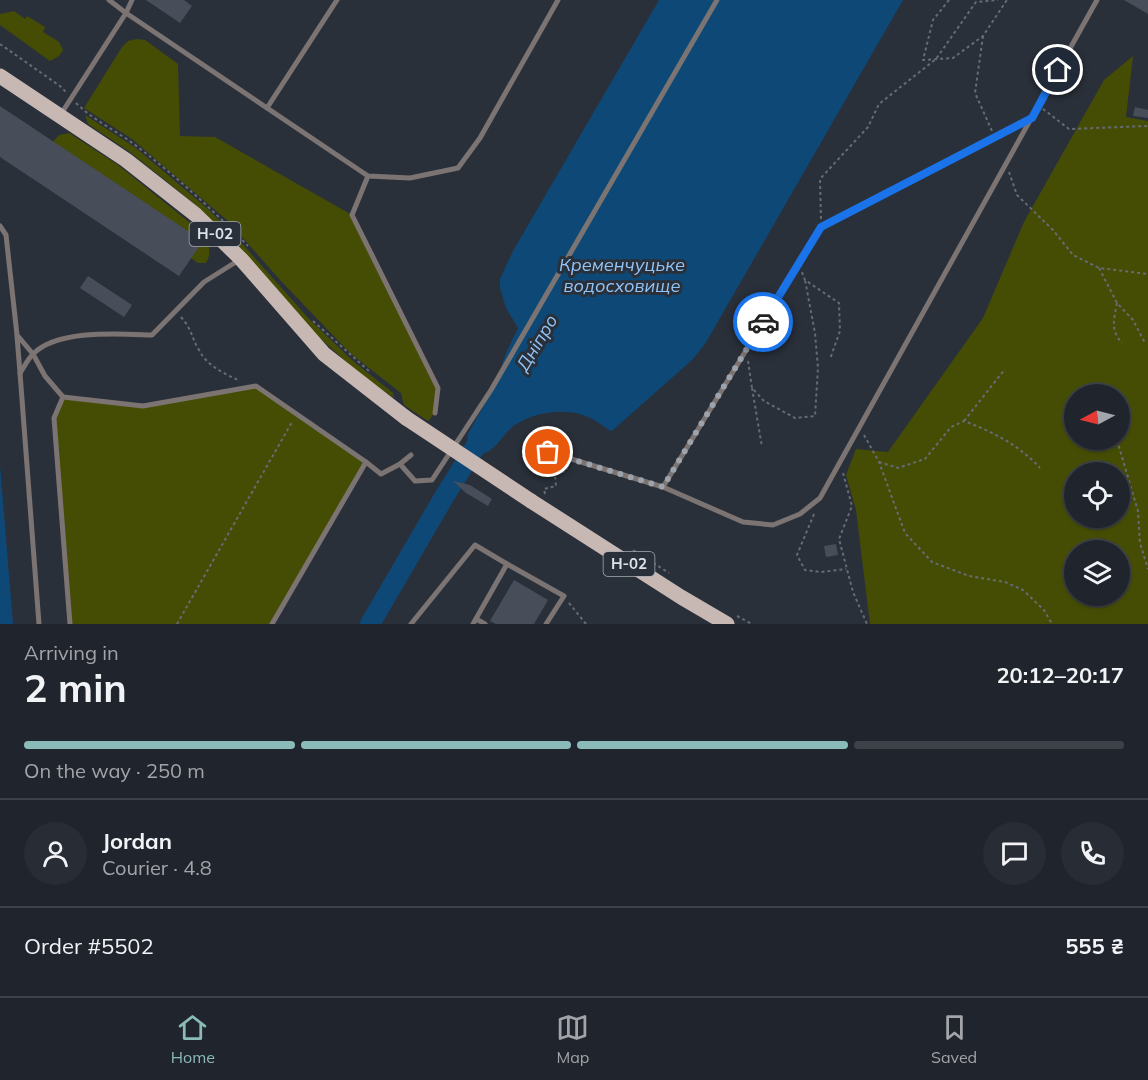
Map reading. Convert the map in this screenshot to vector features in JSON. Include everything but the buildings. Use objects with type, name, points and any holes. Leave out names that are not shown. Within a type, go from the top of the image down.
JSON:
[{"type":"main road","name":"Н-02","points":[[0,76],[126,160],[196,215],[241,260],[324,354],[406,418],[537,500],[681,597],[727,624]]},
{"type":"lane","points":[[110,0],[368,176],[410,178],[458,168],[480,138],[558,0]]},
{"type":"lane","points":[[60,116],[132,0]]},
{"type":"lane","points":[[267,108],[337,0]]},
{"type":"lane","points":[[400,464],[415,481],[432,480],[491,390],[717,0]]},
{"type":"lane","points":[[532,447],[663,487],[743,522],[773,525],[800,514],[820,498],[1097,0]]},
{"type":"lane","points":[[663,487],[821,227],[1032,118]]},
{"type":"lane","points":[[368,176],[352,215],[438,388],[435,413]]},
{"type":"lane","points":[[0,226],[6,235],[17,335],[39,624]]},
{"type":"lane","points":[[20,374],[33,354],[51,343],[97,333],[152,335],[204,282],[241,260]]},
{"type":"lane","points":[[17,335],[63,397],[143,406],[256,386],[381,474],[411,455]]},
{"type":"lane","points":[[63,397],[54,418],[70,624]]},
{"type":"lane","points":[[272,624],[366,462]]},
{"type":"lane","points":[[411,624],[475,545],[564,597],[546,624]]},
{"type":"lane","points":[[485,624],[474,621],[507,564]]},
{"type":"path","points":[[949,0],[933,20],[923,60],[953,58],[982,36],[1007,0]]},
{"type":"path","points":[[821,227],[820,179],[868,127],[879,104],[936,59],[976,2],[998,0]]},
{"type":"path","points":[[982,36],[975,93],[995,138]]},
{"type":"path","points":[[1038,106],[1069,129],[1148,126]]},
{"type":"path","points":[[1006,164],[1017,195],[1053,230],[1073,255],[1099,268],[1148,274]]},
{"type":"path","points":[[752,388],[764,401],[795,418],[815,416],[818,368],[815,333],[806,280],[799,264]]},
{"type":"path","points":[[1099,268],[1117,303],[1133,320],[1145,343]]},
{"type":"path","points":[[806,280],[839,303],[840,331],[830,359]]},
{"type":"path","points":[[1117,303],[1115,335],[1122,343]]},
{"type":"path","points":[[176,310],[191,329],[199,351],[214,368],[256,386]]},
{"type":"path","points":[[746,351],[762,447]]},
{"type":"path","points":[[879,462],[898,468],[925,459],[951,427],[964,421],[1005,369]]},
{"type":"path","points":[[177,624],[297,414]]},
{"type":"path","points":[[964,421],[990,430],[1025,452],[1040,468]]},
{"type":"path","points":[[860,427],[879,462],[905,533],[932,562],[969,576],[1005,582],[1023,590],[1044,610],[1053,624]]},
{"type":"path","points":[[1120,450],[1138,511],[1140,543],[1148,569]]},
{"type":"path","points":[[537,500],[545,496],[544,489],[556,486],[555,475],[567,470],[565,458]]},
{"type":"path","points":[[839,464],[852,506],[839,539],[846,569],[867,624]]},
{"type":"path","points":[[820,498],[797,555],[805,570],[821,572],[846,569]]},
{"type":"path","points":[[564,597],[586,624]]},
{"type":"green space","points":[[14,11],[25,19],[27,16],[45,27],[43,32],[59,42],[63,50],[59,56],[50,61],[0,25],[0,14]]},
{"type":"green space","points":[[145,40],[178,64],[180,136],[215,137],[352,215],[438,388],[435,413],[428,421],[404,405],[401,393],[350,353],[280,280],[228,221],[132,139],[84,108],[122,47],[128,41]]},
{"type":"green space","points":[[1133,56],[1126,117],[1148,121],[1148,624],[870,624],[856,510],[846,475],[856,449],[888,452],[983,318],[1024,222],[1104,80]]},
{"type":"green space","points":[[85,115],[136,148],[208,209],[238,239],[309,319],[353,361],[393,393],[394,398],[361,375],[302,322],[196,205],[130,152],[88,124]]},
{"type":"green space","points":[[69,133],[118,165],[204,234],[209,248],[206,263],[198,263],[191,258],[202,241],[53,142],[59,135]]},
{"type":"green space","points":[[256,386],[366,462],[272,624],[70,624],[54,418],[63,397],[143,406]]},
{"type":"water","name":"Кременчуцьке водосховище","points":[[659,0],[903,0],[705,344],[692,360],[613,430],[610,431],[595,421],[570,412],[537,415],[517,424],[493,448],[481,454],[469,446],[467,435],[494,388],[506,353],[518,328],[506,308],[500,288],[500,279],[513,251]]},
{"type":"water","points":[[0,467],[1,477],[13,624],[0,624]]},
{"type":"waterway","name":"Дніпро","points":[[370,624],[487,428]]},
{"type":"way so far","points":[[548,452],[663,487],[763,322]]},
{"type":"route","points":[[763,322],[821,227],[1032,118],[1058,70]]}]
